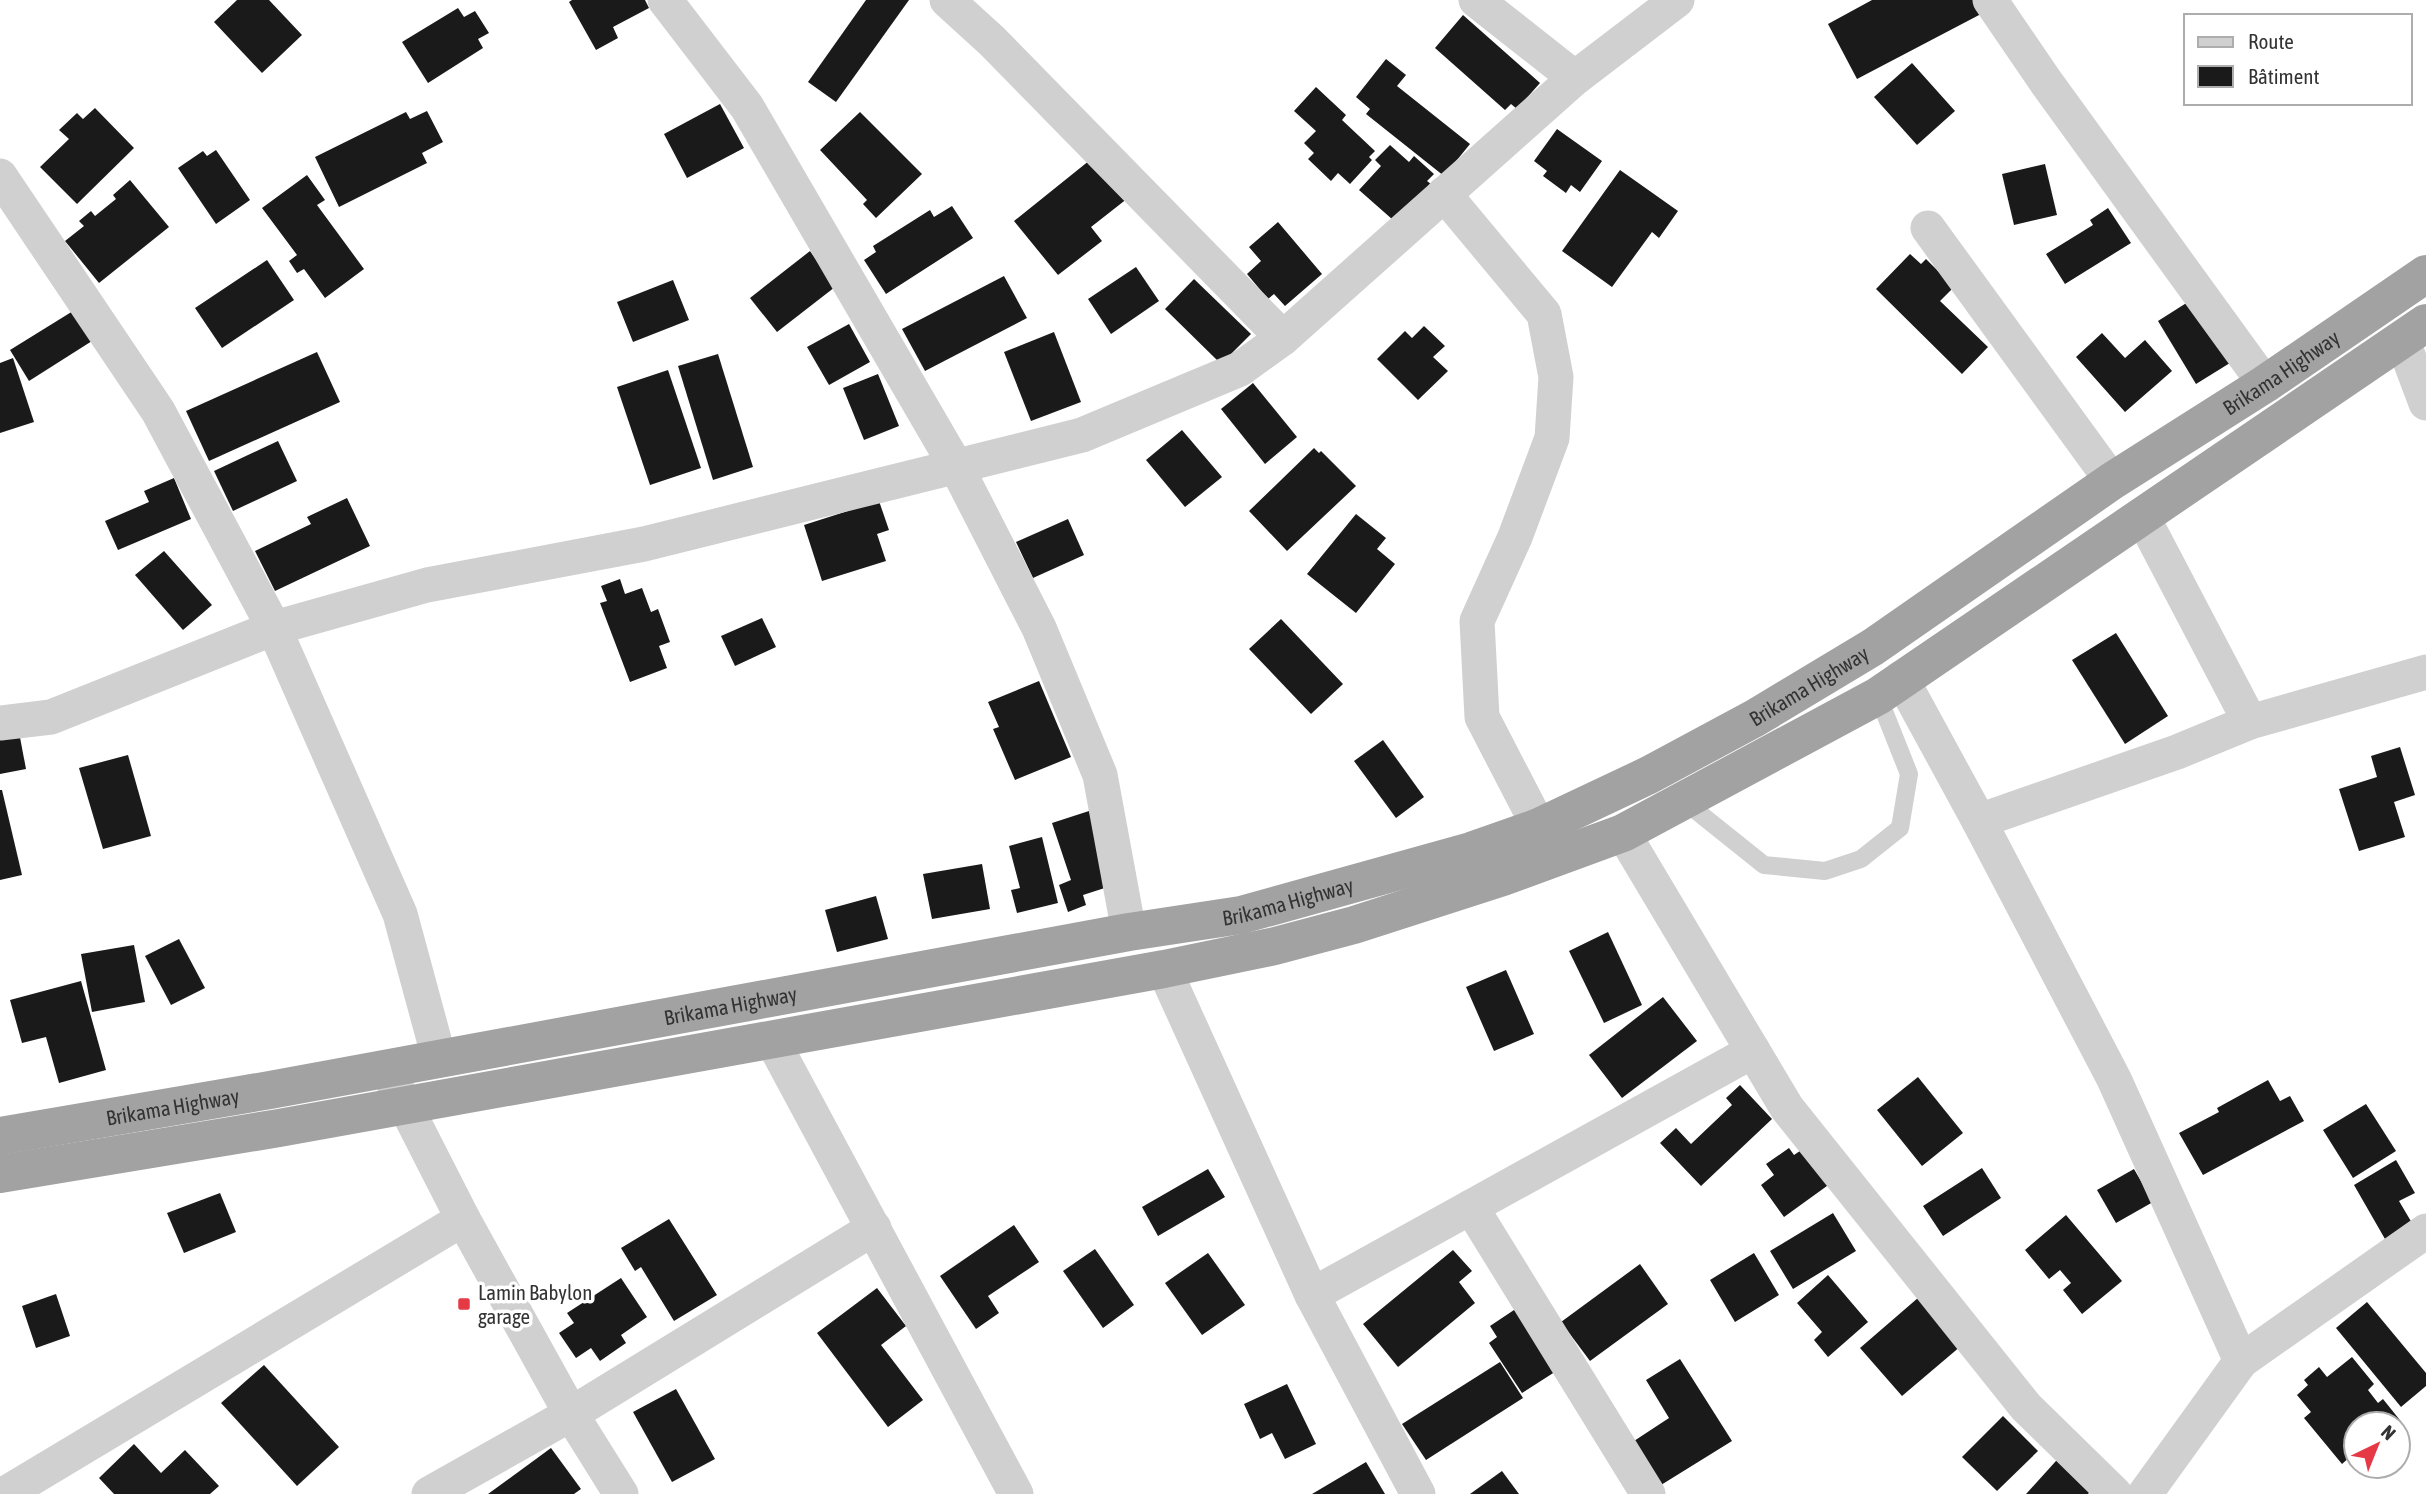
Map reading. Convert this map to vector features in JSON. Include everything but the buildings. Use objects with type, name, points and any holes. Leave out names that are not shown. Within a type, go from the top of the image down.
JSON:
[{"type":"highway","name":"Brikama Highway","points":[[0,1136],[270,1090],[1129,932],[1241,915],[1471,851],[1539,827],[1649,775],[1755,718],[1872,647],[2112,481],[2265,384],[2426,274]]},
{"type":"highway","name":"Brikama Highway","points":[[0,1174],[279,1128],[1164,969],[1275,946],[1354,925],[1503,877],[1623,833],[1889,687],[2414,331]]},
{"type":"highway","points":[[270,1090],[279,1128]]},
{"type":"street","points":[[665,0],[747,107],[957,468],[1039,628],[1100,775],[1129,932]]},
{"type":"street","points":[[947,0],[992,41],[1283,338]]},
{"type":"street","points":[[1476,0],[1575,78]]},
{"type":"street","points":[[0,723],[51,717],[274,628],[427,585],[644,544],[1082,435],[1240,369],[1283,338],[1575,78],[1677,0]]},
{"type":"street","points":[[1990,0],[2046,82],[2265,384]]},
{"type":"street","points":[[0,176],[158,411],[274,628],[400,914],[439,1058]]},
{"type":"street","points":[[1444,194],[1544,314],[1556,377],[1552,438],[1515,537],[1477,621],[1482,717],[1539,827]]},
{"type":"street","points":[[1928,228],[2112,481]]},
{"type":"street","points":[[2414,331],[2426,403]]},
{"type":"street","points":[[2142,516],[2250,722]]},
{"type":"street","points":[[1979,821],[2177,752],[2250,722],[2426,672]]},
{"type":"street","points":[[1889,687],[1979,821],[2114,1079],[2241,1361]]},
{"type":"street","points":[[1623,833],[1787,1108],[2026,1407],[2115,1494]]},
{"type":"street","points":[[1164,969],[1312,1295],[1418,1494]]},
{"type":"street","points":[[772,1040],[1016,1494]]},
{"type":"street","points":[[1312,1295],[1753,1051]]},
{"type":"street","points":[[386,1068],[463,1219],[571,1414],[621,1494]]},
{"type":"street","points":[[1471,1207],[1648,1494]]},
{"type":"street","points":[[5,1494],[463,1219]]},
{"type":"street","points":[[429,1494],[571,1414],[874,1228]]},
{"type":"street","points":[[2145,1494],[2241,1361],[2426,1231]]},
{"type":"lane","points":[[1684,801],[1763,865],[1825,871],[1861,859],[1900,828],[1909,774],[1889,687]]},
{"type":"place","name":"Lamin Babylon garage","points":[[464,1304]]}]
